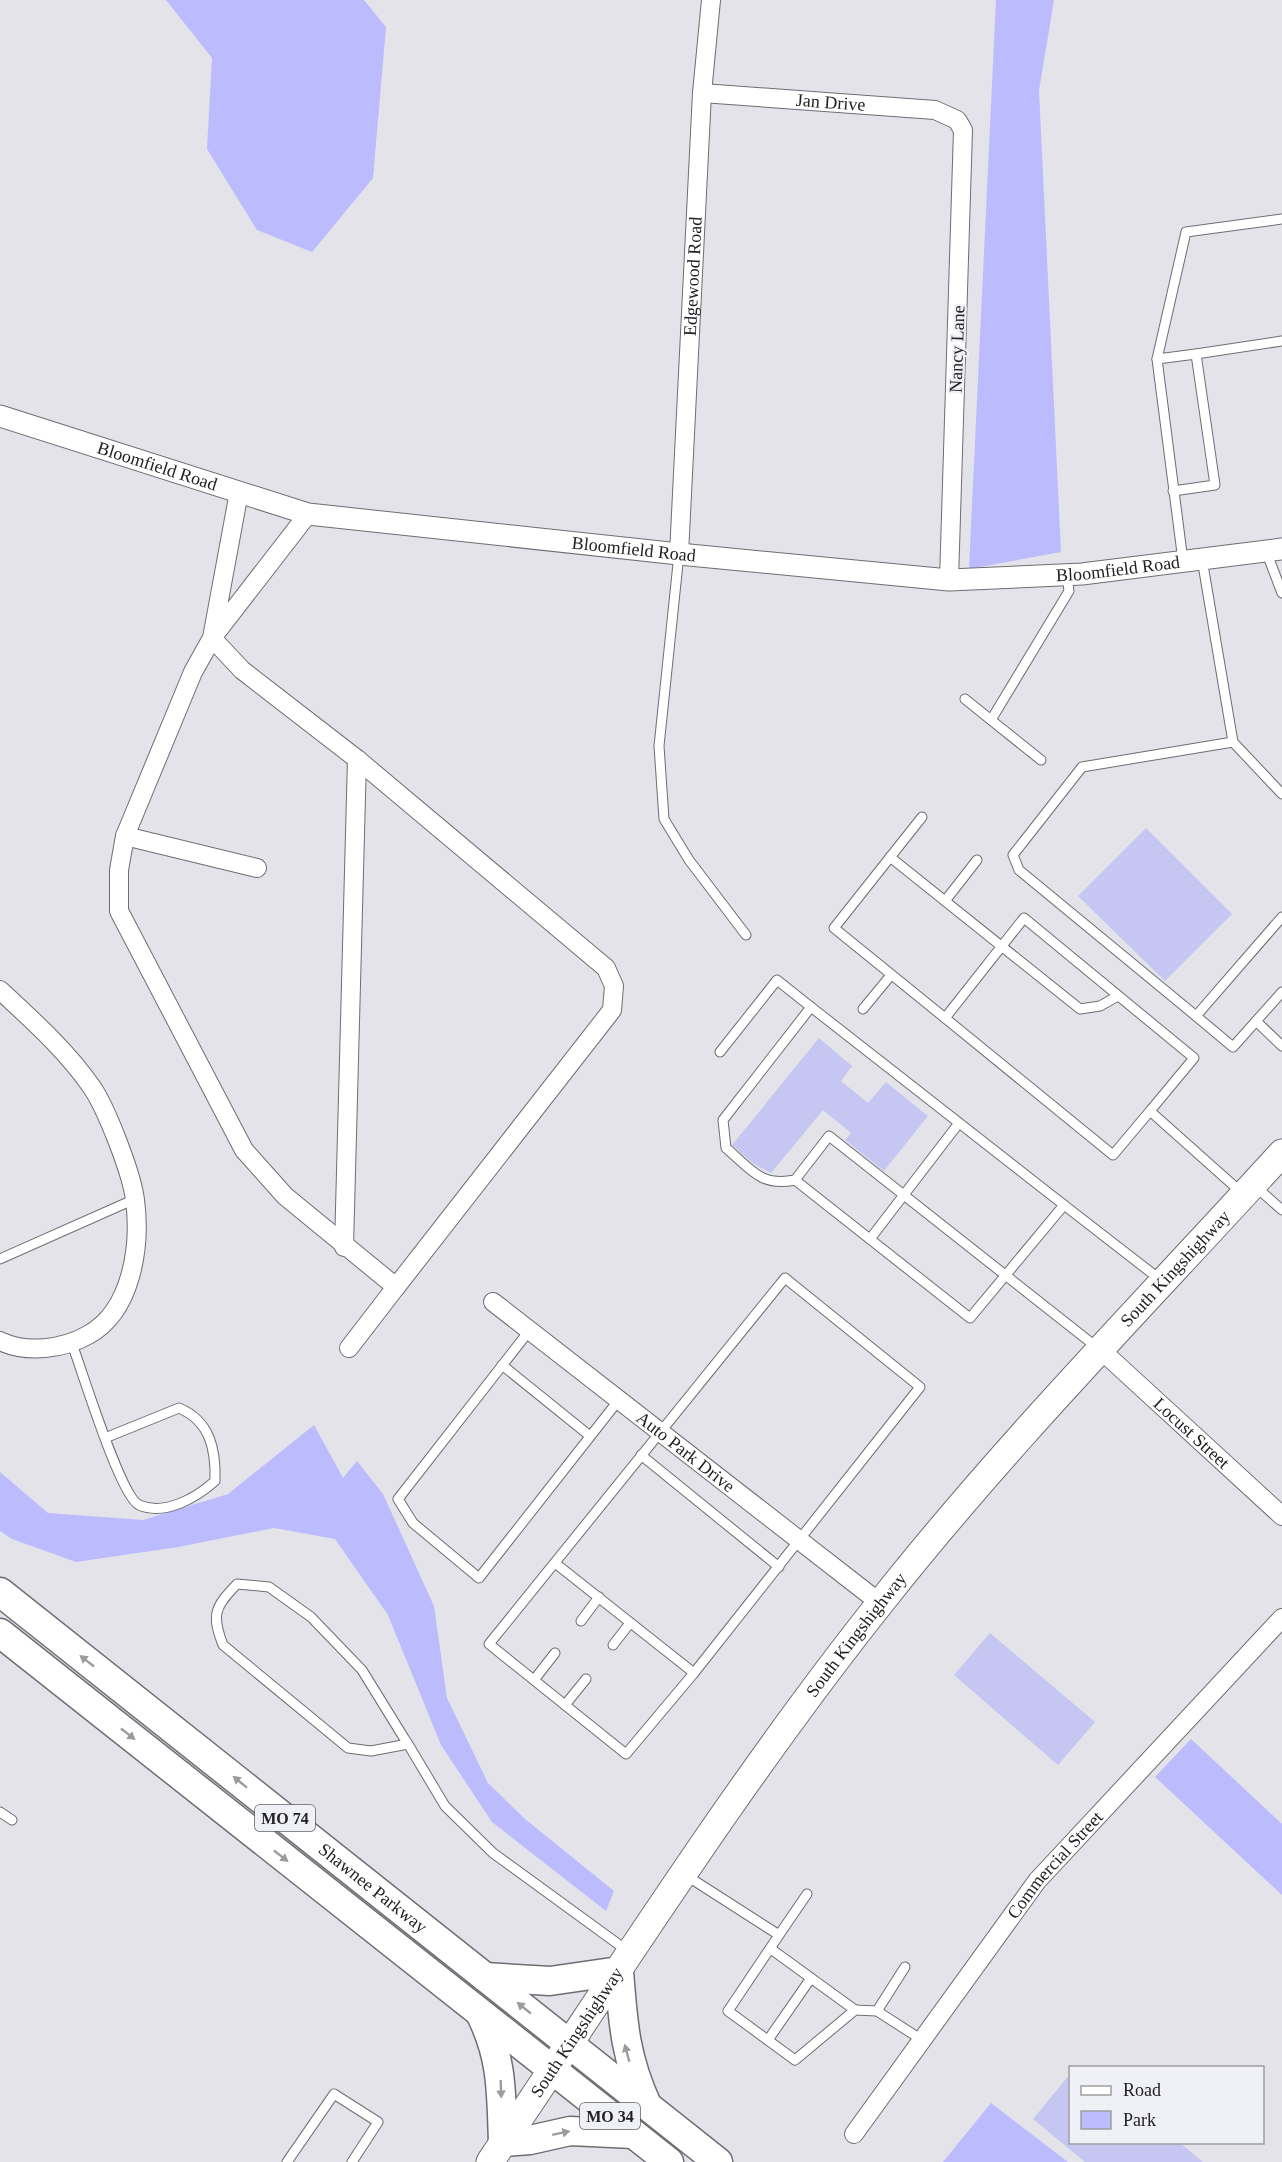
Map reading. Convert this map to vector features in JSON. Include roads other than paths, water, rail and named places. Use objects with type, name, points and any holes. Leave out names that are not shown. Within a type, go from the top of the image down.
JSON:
[{"type":"highway","name":"Shawnee Parkway","points":[[0,1592],[718,2162]]},
{"type":"highway","name":"Shawnee Parkway","points":[[0,1633],[669,2162]]},
{"type":"highway","points":[[485,1977],[550,1981],[625,1962]]},
{"type":"highway","name":"MO 34","points":[[625,1962],[625,2044],[634,2076],[648,2107]]},
{"type":"highway","points":[[480,2013],[494,2042],[500,2070],[497,2152],[530,2140],[570,2131],[633,2134]]},
{"type":"main road","name":"South Kingshighway","points":[[497,2152],[799,1710],[880,1603],[960,1504],[1282,1153]]},
{"type":"street","name":"Edgewood Road","points":[[679,554],[702,93],[711,0]]},
{"type":"street","name":"Jan Drive","points":[[702,93],[935,110],[957,120]]},
{"type":"street","name":"Nancy Lane","points":[[950,580],[964,141],[963,130],[957,120]]},
{"type":"street","name":"Bloomfield Road","points":[[0,416],[308,514],[679,554],[950,580],[1067,575],[1274,550]]},
{"type":"street","points":[[212,638],[239,492]]},
{"type":"street","points":[[308,514],[212,638],[193,672],[125,836],[119,870],[119,911],[244,1150],[285,1196],[344,1247],[396,1287]]},
{"type":"street","points":[[212,638],[240,669],[357,759],[606,968],[614,986],[612,1010],[349,1348]]},
{"type":"street","points":[[344,1247],[357,759]]},
{"type":"street","points":[[125,836],[257,868]]},
{"type":"street","points":[[0,990],[41,1029],[92,1086],[108,1116],[135,1199],[136,1242],[124,1293],[110,1318],[93,1332],[72,1344],[42,1349],[0,1341]]},
{"type":"street","name":"Auto Park Drive","points":[[492,1302],[880,1603]]},
{"type":"street","name":"Locust Street","points":[[1101,1350],[1282,1516]]},
{"type":"street","name":"Commercial Street","points":[[854,2134],[1036,1881],[1282,1618]]},
{"type":"lane","points":[[1282,219],[1186,232],[1157,359],[1173,491],[1192,560],[1233,742],[1282,794]]},
{"type":"lane","points":[[1157,359],[1282,341]]},
{"type":"lane","points":[[1173,491],[1215,485],[1196,354]]},
{"type":"lane","points":[[1274,550],[1282,593]]},
{"type":"lane","points":[[679,554],[659,746],[664,819],[689,860],[746,935]]},
{"type":"lane","points":[[991,720],[1069,591],[1067,575]]},
{"type":"lane","points":[[965,699],[1041,760]]},
{"type":"lane","points":[[1233,742],[1082,767],[1013,855],[1019,870],[1233,1047],[1282,992]]},
{"type":"lane","points":[[922,817],[834,928],[1113,1155],[1194,1058],[1024,918],[945,1018]]},
{"type":"lane","points":[[890,857],[1080,1009],[1100,1006],[1118,996]]},
{"type":"lane","points":[[945,901],[977,860]]},
{"type":"lane","points":[[1196,1016],[1282,917]]},
{"type":"lane","points":[[863,1009],[891,975]]},
{"type":"lane","points":[[720,1052],[777,980],[1164,1282]]},
{"type":"lane","points":[[812,1007],[723,1120],[726,1148],[767,1182],[779,1183],[795,1180],[829,1136],[1101,1350]]},
{"type":"lane","points":[[1256,1022],[1282,1046]]},
{"type":"lane","points":[[1150,1111],[1249,1190],[1282,1210]]},
{"type":"lane","points":[[870,1239],[959,1123]]},
{"type":"lane","points":[[795,1180],[969,1318],[1064,1205]]},
{"type":"lane","points":[[0,1259],[135,1199]]},
{"type":"lane","points":[[785,1278],[920,1387],[779,1567],[626,1754],[489,1644],[659,1433],[785,1278]]},
{"type":"lane","points":[[529,1331],[398,1499],[413,1523],[479,1578],[618,1401]]},
{"type":"lane","points":[[72,1344],[105,1438],[125,1491],[138,1504],[161,1509],[201,1494],[215,1481],[215,1460],[204,1426],[195,1415],[179,1408],[105,1438]]},
{"type":"lane","points":[[502,1365],[590,1436]]},
{"type":"lane","points":[[641,1455],[779,1567]]},
{"type":"lane","points":[[555,1563],[694,1673]]},
{"type":"lane","points":[[408,1744],[371,1751],[348,1748],[223,1645],[215,1624],[219,1604],[237,1584],[269,1587],[311,1617],[362,1670],[408,1744],[445,1806],[493,1853],[625,1962]]},
{"type":"lane","points":[[581,1620],[599,1597]]},
{"type":"lane","points":[[613,1645],[630,1623]]},
{"type":"lane","points":[[534,1680],[555,1653]]},
{"type":"lane","points":[[565,1705],[586,1679]]},
{"type":"lane","points":[[0,1812],[12,1820]]},
{"type":"lane","points":[[685,1874],[780,1935]]},
{"type":"lane","points":[[807,1894],[728,2012],[795,2060],[855,2010]]},
{"type":"lane","points":[[771,1949],[855,2010],[877,2011],[922,2040]]},
{"type":"lane","points":[[877,2011],[905,1967]]},
{"type":"lane","points":[[768,2040],[811,1978]]},
{"type":"lane","points":[[287,2162],[334,2094],[378,2122],[352,2162]]}]
